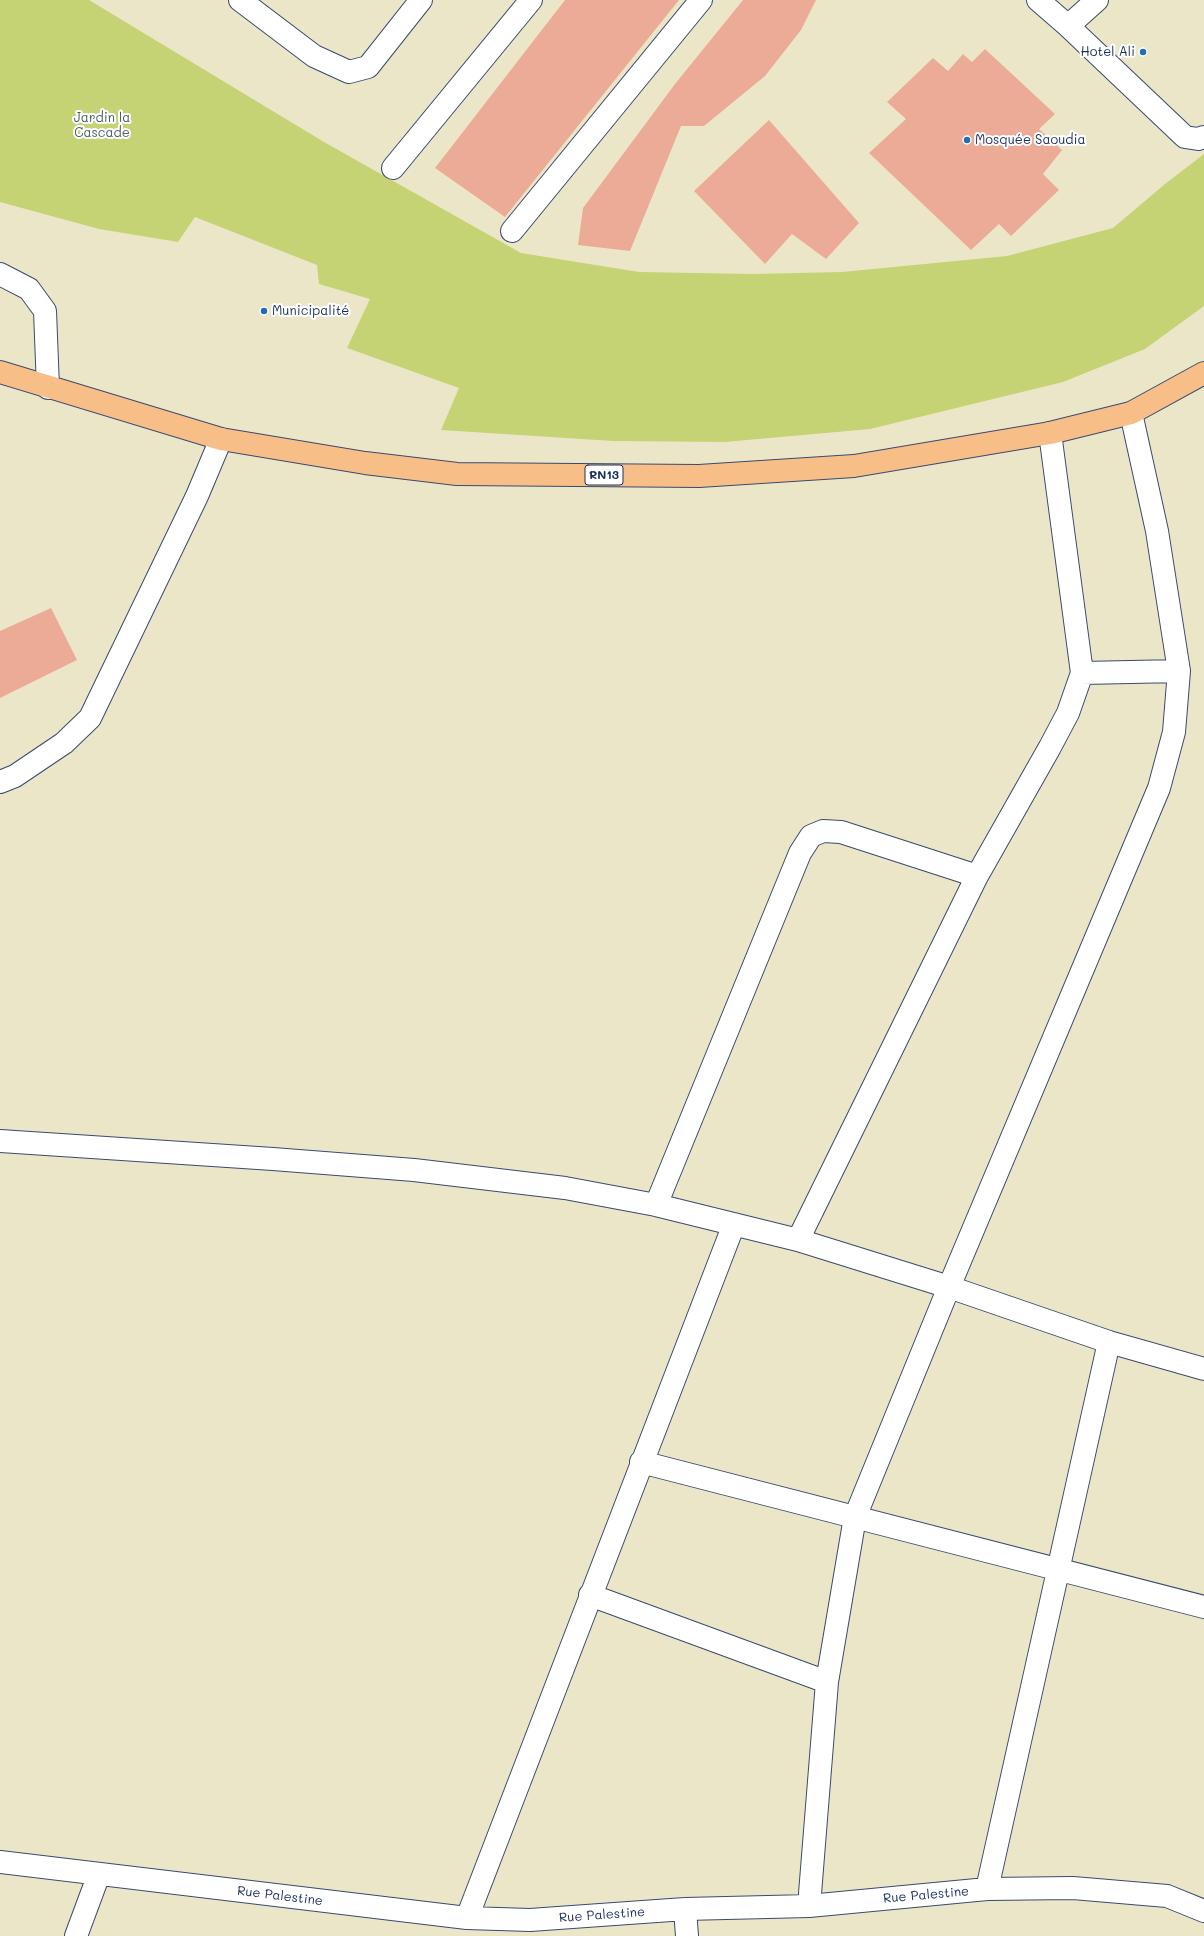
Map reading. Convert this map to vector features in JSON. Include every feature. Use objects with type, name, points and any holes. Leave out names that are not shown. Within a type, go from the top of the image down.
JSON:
[{"type":"main road","name":"RN13","points":[[0,372],[48,388],[221,439],[365,463],[457,474],[699,476],[854,466],[1050,433],[1131,413],[1204,373]]},
{"type":"street","points":[[240,0],[314,56],[349,72],[368,67],[421,0]]},
{"type":"street","points":[[393,168],[531,0]]},
{"type":"street","points":[[512,231],[700,0]]},
{"type":"street","points":[[1038,0],[1068,26],[1184,137],[1198,139],[1204,136]]},
{"type":"street","points":[[1068,26],[1097,0]]},
{"type":"street","points":[[0,274],[29,289],[45,311],[48,388]]},
{"type":"street","points":[[809,1906],[827,1682],[855,1517],[949,1286],[1159,788],[1174,732],[1179,671],[1157,531],[1131,413]]},
{"type":"street","points":[[798,1240],[978,876],[1068,712],[1082,673],[1050,433]]},
{"type":"street","points":[[0,782],[15,776],[64,743],[90,718],[197,496],[221,439]]},
{"type":"street","points":[[1082,673],[1179,671]]},
{"type":"street","points":[[656,1204],[800,853],[811,836],[823,831],[841,832],[978,876]]},
{"type":"street","points":[[0,1141],[414,1170],[565,1188],[656,1204],[798,1240],[949,1286],[1109,1342],[1204,1369]]},
{"type":"street","points":[[467,1918],[641,1462],[734,1224]]},
{"type":"street","points":[[987,1889],[1109,1342]]},
{"type":"street","points":[[641,1462],[1204,1607]]},
{"type":"street","points":[[590,1595],[827,1682]]},
{"type":"street","name":"Rue Palestine","points":[[0,1862],[467,1918],[528,1928],[685,1909],[809,1906],[987,1889],[1073,1888],[1167,1896],[1204,1911]]},
{"type":"street","points":[[76,1936],[99,1874]]},
{"type":"street","points":[[685,1909],[687,1936]]},
{"type":"green space","name":"Jardin la Cascade","points":[[0,0],[89,0],[324,142],[521,253],[639,272],[753,274],[842,272],[1007,256],[1113,228],[1165,184],[1204,154],[1204,306],[1145,349],[1063,382],[870,429],[725,442],[613,441],[441,430],[459,388],[347,348],[370,299],[319,284],[317,265],[195,217],[178,242],[99,229],[0,202]]},
{"type":"building","points":[[565,0],[679,0],[505,217],[435,168]]},
{"type":"building","points":[[743,0],[816,0],[801,30],[765,76],[704,126],[681,126],[630,251],[578,245],[583,208],[675,84]]},
{"type":"building","name":"Mosquée Saoudia","points":[[985,49],[1055,114],[1039,129],[1062,150],[1043,174],[1059,190],[1011,236],[999,224],[971,250],[869,153],[906,119],[887,102],[933,58],[948,71],[963,54],[972,62]]},
{"type":"building","points":[[769,120],[859,223],[826,259],[792,234],[765,264],[694,191]]},
{"type":"building","points":[[51,608],[77,660],[0,698],[0,631]]},
{"type":"place","name":"Hotel Ali","points":[[1143,52]]},
{"type":"place","name":"Mosquée Saoudia","points":[[967,140]]},
{"type":"place","name":"Municipalité","points":[[264,311]]}]
